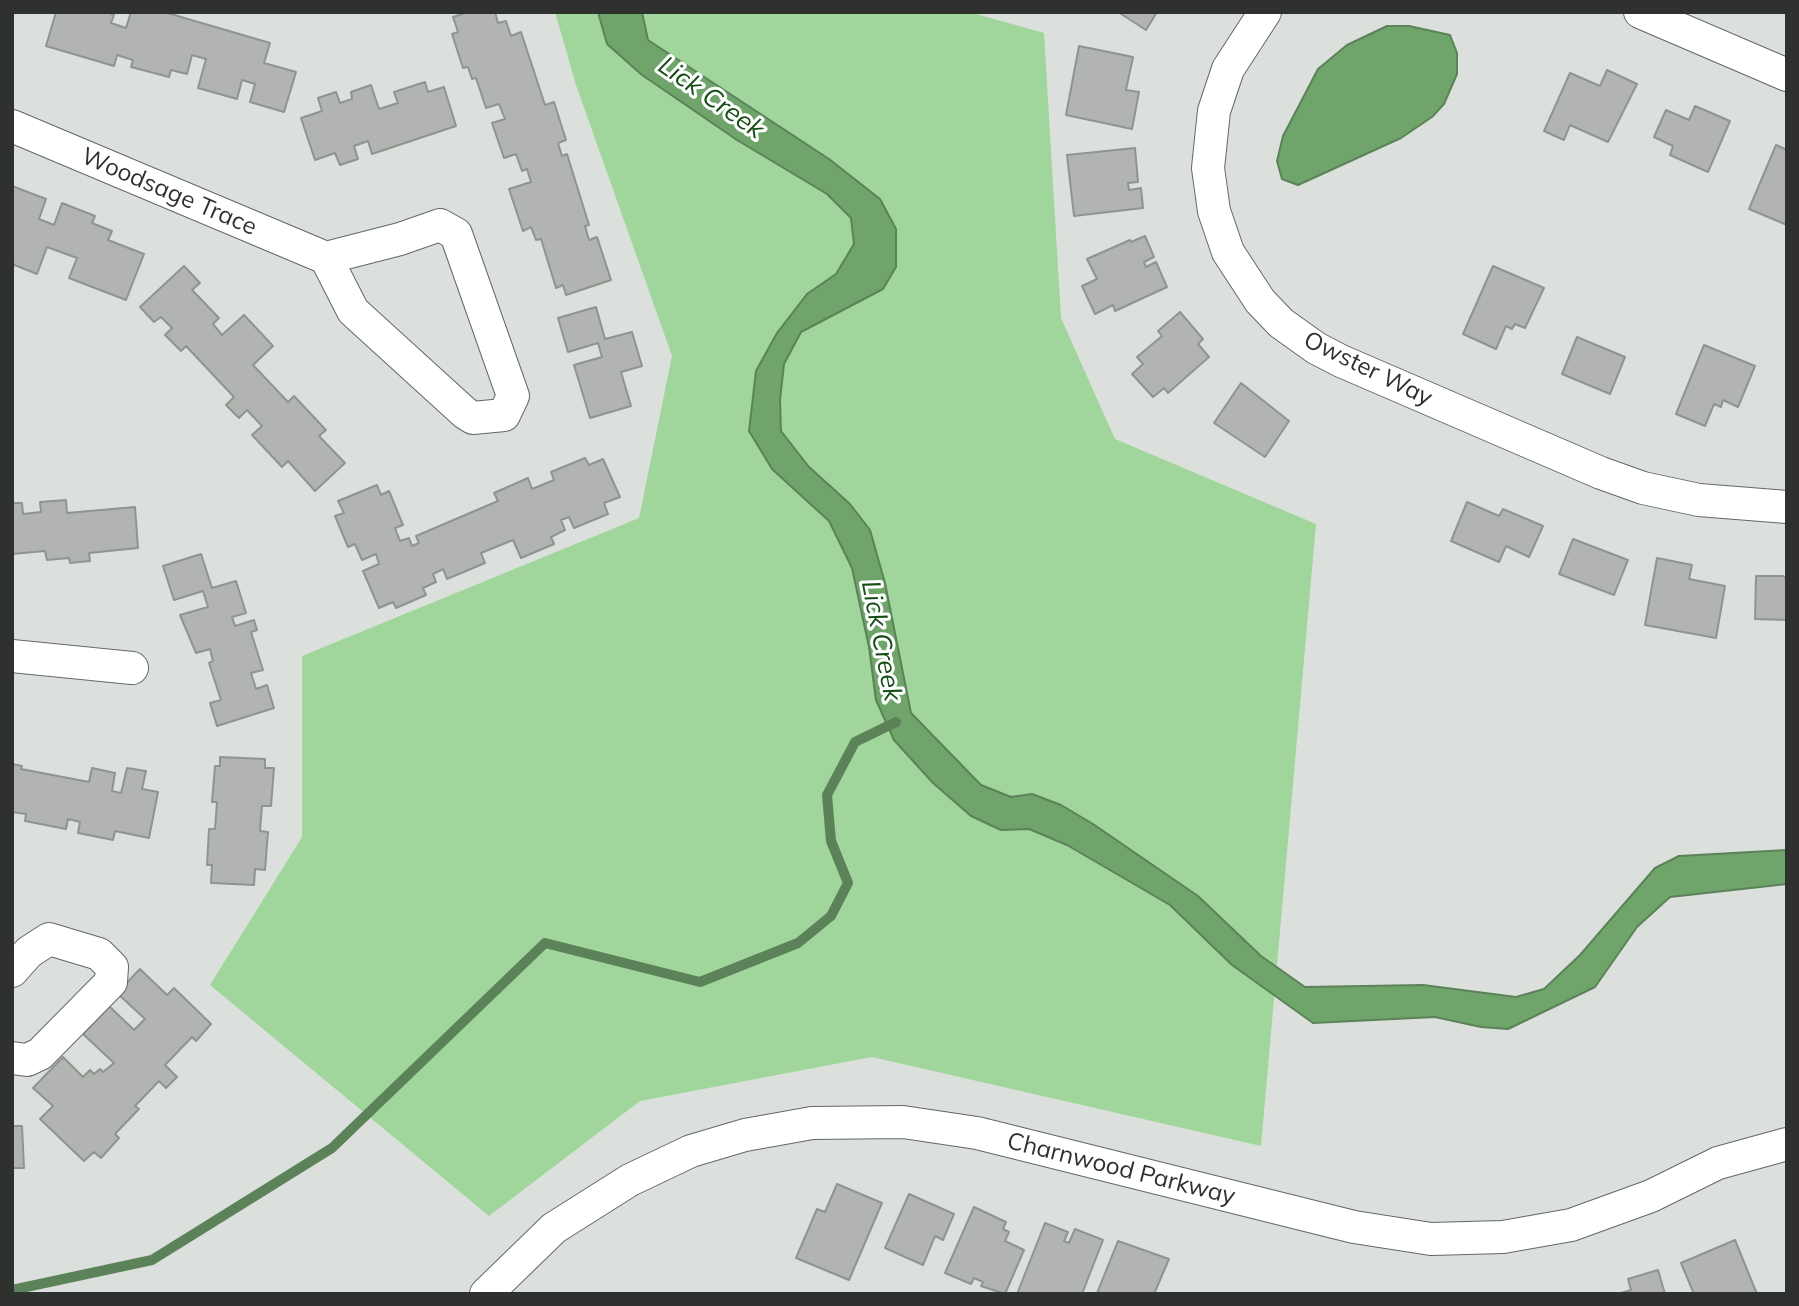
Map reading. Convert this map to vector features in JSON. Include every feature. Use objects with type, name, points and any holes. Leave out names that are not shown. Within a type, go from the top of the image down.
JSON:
[{"type":"street","name":"Owster Way","points":[[1265,12],[1234,56],[1218,97],[1208,176],[1214,211],[1228,252],[1260,301],[1281,323],[1316,348],[1341,361],[1608,476],[1699,500],[1787,507]]},
{"type":"street","points":[[1640,12],[1787,75]]},
{"type":"street","name":"Woodsage Trace","points":[[12,126],[326,258]]},
{"type":"street","points":[[433,226],[447,227],[456,234],[513,396],[504,415],[473,418],[465,413],[354,311],[326,258],[400,239],[433,226]]},
{"type":"street","points":[[12,656],[132,668]]},
{"type":"street","points":[[12,971],[29,952],[49,939],[99,954],[112,967],[111,982],[40,1055],[27,1060],[12,1058]]},
{"type":"street","name":"Charnwood Parkway","points":[[486,1294],[554,1228],[630,1180],[691,1151],[745,1135],[812,1123],[891,1122],[978,1133],[1354,1227],[1431,1239],[1503,1237],[1571,1225],[1651,1196],[1717,1163],[1787,1144]]},
{"type":"shaded area","points":[[555,12],[969,12],[1044,33],[1061,318],[1115,439],[1316,524],[1261,1146],[872,1057],[640,1101],[489,1216],[210,985],[302,837],[302,656],[639,518],[672,356],[576,85]]},
{"type":"water","name":"Lick Creek","points":[[598,12],[642,12],[648,40],[829,159],[880,199],[896,229],[896,267],[883,289],[801,332],[784,364],[780,400],[781,431],[809,467],[850,504],[870,530],[885,583],[911,713],[981,785],[1011,797],[1032,794],[1061,805],[1093,824],[1198,896],[1261,956],[1305,987],[1423,985],[1516,997],[1544,989],[1580,955],[1655,868],[1679,856],[1787,850],[1787,884],[1670,897],[1637,927],[1595,987],[1508,1029],[1481,1027],[1435,1017],[1313,1023],[1232,965],[1170,905],[1067,845],[1029,829],[1001,830],[971,816],[933,783],[894,740],[876,700],[869,647],[852,568],[829,521],[772,469],[749,431],[756,371],[777,333],[807,294],[836,274],[854,244],[851,218],[827,194],[737,140],[642,75],[607,44]]},
{"type":"water","points":[[1387,26],[1409,26],[1450,35],[1457,53],[1457,74],[1444,104],[1432,117],[1401,138],[1298,185],[1282,179],[1277,161],[1283,136],[1318,69],[1347,45]]},
{"type":"building","points":[[56,12],[106,12],[114,15],[111,23],[126,28],[131,12],[164,12],[270,43],[264,63],[296,72],[284,112],[250,102],[255,84],[242,80],[237,99],[198,88],[206,59],[192,55],[187,74],[171,70],[169,77],[131,67],[133,60],[117,55],[114,66],[46,46]]},
{"type":"building","points":[[468,12],[495,12],[498,23],[506,21],[511,36],[521,32],[545,105],[554,102],[566,140],[558,143],[562,156],[567,154],[589,225],[585,226],[589,240],[597,237],[611,280],[566,295],[563,285],[556,288],[541,239],[536,240],[531,227],[523,231],[509,189],[531,182],[527,169],[522,171],[516,154],[504,158],[492,123],[505,119],[499,104],[486,108],[476,78],[472,79],[468,67],[463,68],[452,34],[458,32],[453,17]]},
{"type":"building","points":[[1118,12],[1157,12],[1146,30]]},
{"type":"building","points":[[1079,46],[1133,57],[1126,90],[1139,92],[1132,129],[1066,115]]},
{"type":"building","points":[[1607,70],[1637,84],[1608,142],[1570,125],[1564,140],[1544,131],[1570,73],[1600,86]]},
{"type":"building","points":[[425,82],[428,92],[444,87],[456,126],[372,154],[368,141],[354,146],[358,159],[340,165],[335,153],[315,160],[301,118],[322,111],[318,98],[336,92],[340,103],[352,99],[351,92],[371,85],[379,109],[398,103],[394,92]]},
{"type":"building","points":[[1695,106],[1730,121],[1708,172],[1670,155],[1673,146],[1654,137],[1666,110],[1689,120]]},
{"type":"building","points":[[1776,145],[1787,150],[1787,225],[1749,209]]},
{"type":"building","points":[[1135,148],[1138,182],[1128,183],[1129,190],[1141,188],[1143,208],[1074,216],[1067,155]]},
{"type":"building","points":[[12,186],[46,199],[39,219],[54,225],[62,203],[95,216],[92,223],[112,231],[108,240],[144,254],[126,300],[69,278],[77,258],[47,247],[37,274],[12,264]]},
{"type":"building","points":[[1145,236],[1154,257],[1144,262],[1146,267],[1156,262],[1167,287],[1115,311],[1113,305],[1095,314],[1082,286],[1097,279],[1087,259]]},
{"type":"building","points":[[184,266],[200,283],[192,290],[219,318],[213,324],[222,335],[244,315],[273,346],[253,365],[288,402],[294,396],[326,430],[319,436],[345,463],[315,491],[288,461],[282,467],[252,435],[262,426],[247,410],[239,418],[226,405],[234,397],[186,346],[181,351],[165,335],[172,328],[161,317],[154,322],[140,307]]},
{"type":"building","points":[[1493,266],[1544,288],[1525,328],[1515,324],[1512,329],[1506,326],[1496,349],[1463,334]]},
{"type":"building","points":[[596,307],[605,339],[632,332],[642,366],[621,372],[631,406],[590,418],[574,365],[602,357],[598,343],[568,352],[558,318]]},
{"type":"building","points":[[1180,312],[1203,339],[1198,344],[1209,357],[1168,393],[1164,388],[1153,397],[1132,374],[1143,364],[1137,357],[1162,336],[1158,331]]},
{"type":"building","points":[[1577,337],[1625,357],[1610,394],[1562,374]]},
{"type":"building","points":[[1704,345],[1755,366],[1738,407],[1723,400],[1721,407],[1714,404],[1705,426],[1676,414]]},
{"type":"building","points":[[1241,383],[1289,421],[1265,457],[1214,423]]},
{"type":"building","points":[[585,458],[589,465],[603,459],[620,497],[604,503],[608,514],[574,528],[569,517],[561,520],[565,530],[551,537],[554,544],[521,558],[513,540],[481,553],[485,563],[447,579],[443,569],[433,574],[436,582],[423,588],[426,595],[396,608],[393,602],[379,608],[363,571],[379,564],[376,554],[362,560],[355,544],[348,547],[335,516],[344,513],[338,501],[377,485],[381,495],[389,491],[403,525],[395,528],[400,541],[409,538],[412,546],[419,543],[416,536],[498,501],[494,493],[528,478],[532,489],[554,480],[551,472]]},
{"type":"building","points":[[66,500],[67,513],[135,507],[138,548],[89,553],[90,561],[70,563],[69,558],[47,560],[45,551],[12,554],[12,503],[22,503],[23,514],[41,512],[40,502]]},
{"type":"building","points":[[1467,502],[1499,516],[1503,509],[1543,526],[1529,557],[1506,546],[1499,562],[1451,541]]},
{"type":"building","points":[[1573,539],[1628,560],[1614,595],[1559,574]]},
{"type":"building","points":[[201,554],[212,588],[236,581],[246,613],[232,617],[235,626],[254,620],[257,630],[251,632],[263,670],[251,673],[256,689],[267,685],[274,708],[217,726],[210,703],[221,700],[209,663],[213,661],[210,649],[196,653],[180,615],[208,607],[203,591],[174,600],[163,566]]},
{"type":"building","points":[[1657,558],[1692,565],[1689,579],[1725,586],[1716,638],[1645,625]]},
{"type":"building","points":[[1756,576],[1783,576],[1787,579],[1787,620],[1755,619]]},
{"type":"building","points":[[220,757],[265,759],[265,768],[274,768],[271,806],[262,806],[260,831],[268,832],[265,870],[255,869],[254,885],[211,883],[212,865],[207,865],[209,829],[215,829],[217,802],[212,802],[215,766],[220,766]]},
{"type":"building","points":[[12,764],[22,766],[21,769],[89,782],[92,768],[115,773],[112,791],[121,793],[127,768],[146,771],[142,789],[158,792],[149,838],[115,831],[113,840],[78,833],[80,822],[68,819],[66,829],[25,821],[26,814],[12,812]]},
{"type":"building","points":[[140,969],[167,995],[174,988],[211,1024],[196,1041],[192,1037],[165,1065],[177,1077],[166,1088],[159,1081],[135,1106],[139,1109],[115,1134],[119,1138],[101,1158],[94,1152],[84,1161],[40,1119],[53,1106],[33,1088],[63,1057],[83,1077],[90,1070],[94,1074],[100,1069],[103,1072],[114,1063],[83,1034],[109,1006],[134,1030],[145,1019],[117,993]]},
{"type":"building","points":[[12,1126],[22,1126],[24,1168],[12,1168]]},
{"type":"building","points":[[837,1184],[882,1203],[849,1280],[796,1258],[817,1209],[825,1212]]},
{"type":"building","points":[[909,1194],[954,1214],[943,1240],[935,1236],[923,1265],[885,1248]]},
{"type":"building","points":[[974,1207],[1006,1222],[1003,1229],[1009,1232],[1005,1241],[1024,1250],[1005,1294],[981,1286],[983,1282],[974,1278],[971,1284],[945,1273]]},
{"type":"building","points":[[1045,1223],[1068,1232],[1064,1241],[1069,1243],[1075,1229],[1103,1240],[1082,1294],[1017,1294]]},
{"type":"building","points":[[1735,1240],[1757,1294],[1694,1294],[1681,1263]]},
{"type":"building","points":[[1118,1241],[1169,1259],[1154,1294],[1097,1293]]},
{"type":"building","points":[[1658,1270],[1665,1294],[1618,1294],[1631,1290],[1628,1279]]},
{"type":"waterway","points":[[12,1290],[152,1260],[332,1148],[545,943],[700,982],[798,943],[831,916],[848,883],[831,841],[827,795],[855,742],[896,722]]}]
